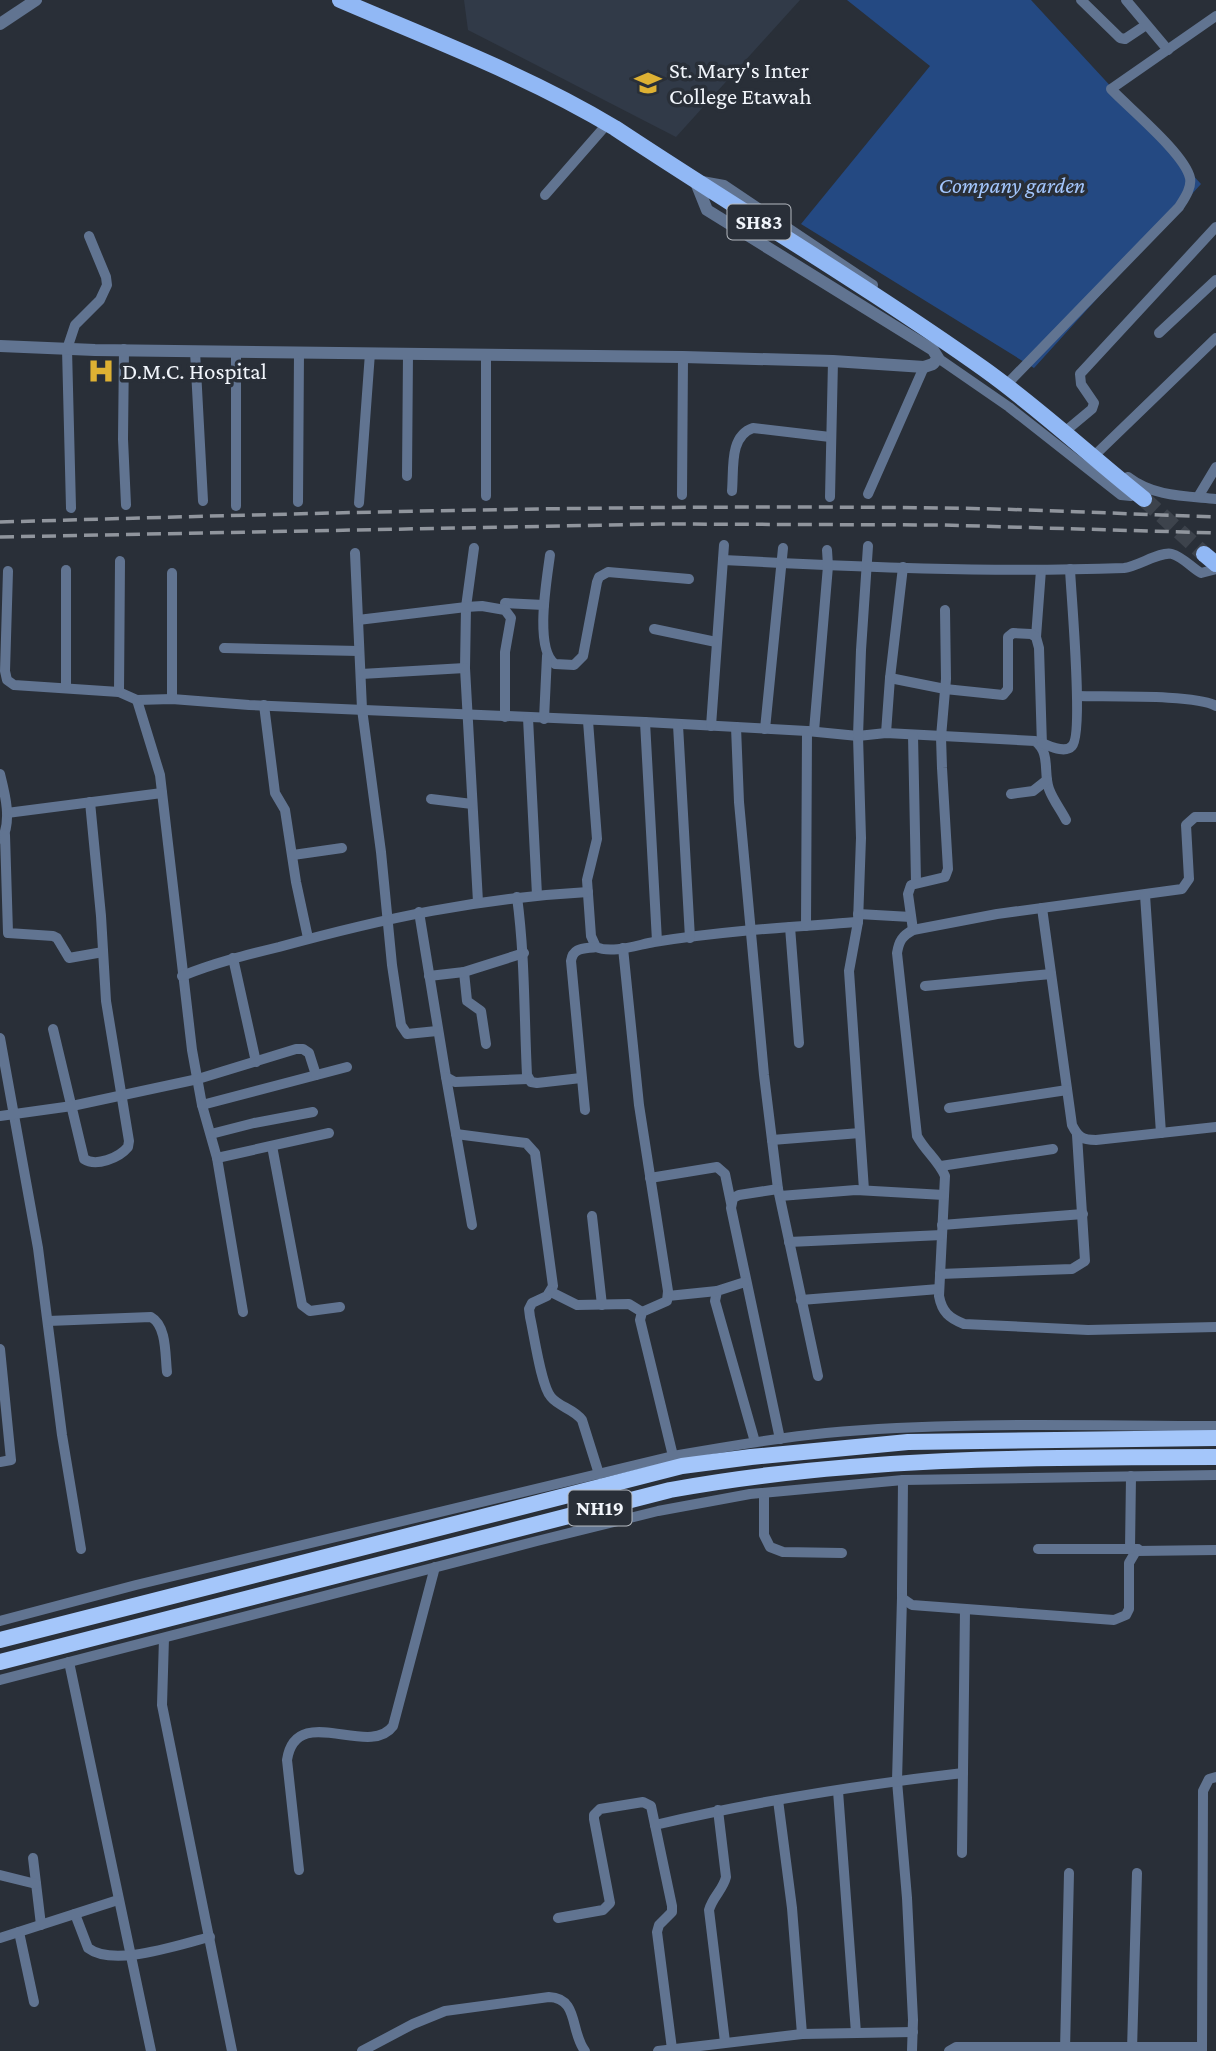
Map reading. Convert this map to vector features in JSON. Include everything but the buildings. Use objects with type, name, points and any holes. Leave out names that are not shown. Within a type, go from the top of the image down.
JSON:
[{"type":"highway","name":"NH19","points":[[0,1640],[682,1466],[908,1442],[1216,1438]]},
{"type":"highway","name":"NH19","points":[[0,1662],[658,1493],[724,1480],[789,1472],[968,1459],[1216,1457]]},
{"type":"main road","name":"SH83","points":[[340,0],[495,67],[608,123],[922,326],[985,370],[1029,402],[1141,496]]},
{"type":"street","points":[[0,24],[36,0]]},
{"type":"street","points":[[1081,0],[1122,39],[1146,25]]},
{"type":"street","points":[[1126,0],[1168,50]]},
{"type":"street","points":[[1010,381],[1179,207],[1187,194],[1191,180],[1185,166],[1111,89],[1216,16]]},
{"type":"street","points":[[545,195],[608,123]]},
{"type":"street","points":[[695,180],[724,185],[892,298],[1010,381],[1097,453],[1147,488],[1170,495],[1216,499]]},
{"type":"street","points":[[695,180],[707,210],[933,351],[938,358],[1009,407],[1121,495],[1141,496]]},
{"type":"street","points":[[1068,429],[1093,409],[1094,403],[1081,384],[1080,374],[1216,227]]},
{"type":"street","points":[[71,508],[66,349],[75,325],[100,300],[107,285],[89,236]]},
{"type":"street","points":[[1159,333],[1216,280]]},
{"type":"street","points":[[1097,453],[1216,338]]},
{"type":"street","points":[[0,346],[683,357],[833,361],[924,367],[933,364],[938,358]]},
{"type":"street","points":[[124,349],[123,439],[126,505]]},
{"type":"street","points":[[195,351],[203,500]]},
{"type":"street","points":[[236,351],[236,506]]},
{"type":"street","points":[[298,502],[299,352]]},
{"type":"street","points":[[359,503],[370,353]]},
{"type":"street","points":[[407,476],[408,354]]},
{"type":"street","points":[[486,355],[486,496]]},
{"type":"street","points":[[682,495],[683,357]]},
{"type":"street","points":[[830,497],[833,361]]},
{"type":"street","points":[[868,494],[924,367]]},
{"type":"street","points":[[732,491],[736,443],[746,430],[830,437]]},
{"type":"street","points":[[1198,497],[1216,467]]},
{"type":"street","points":[[711,726],[724,545]]},
{"type":"street","points":[[864,1190],[849,971],[858,918],[861,838],[858,736],[868,546]]},
{"type":"street","points":[[474,548],[466,607],[466,668],[478,902]]},
{"type":"street","points":[[765,729],[783,548]]},
{"type":"street","points":[[806,926],[810,731],[828,566],[827,550]]},
{"type":"street","points":[[355,553],[362,709],[392,965],[404,1031],[412,1035],[438,1031]]},
{"type":"street","points":[[723,560],[868,568],[1041,570],[1134,567],[1163,554],[1172,554],[1201,573],[1212,563]]},
{"type":"street","points":[[544,719],[547,656],[544,605],[550,555]]},
{"type":"street","points":[[119,692],[120,561]]},
{"type":"street","points":[[886,733],[903,567]]},
{"type":"street","points":[[8,571],[4,680],[14,685],[119,692],[137,700],[172,699],[645,722],[858,736],[886,733],[1035,741],[1060,749],[1070,748],[1076,740],[1077,696],[1070,569]]},
{"type":"street","points":[[66,570],[66,687]]},
{"type":"street","points":[[1041,570],[1036,637],[1040,648],[1042,745],[1049,790],[1066,820]]},
{"type":"street","points":[[547,656],[555,664],[574,665],[580,661],[597,582],[603,574],[608,572],[689,579]]},
{"type":"street","points":[[172,573],[172,699]]},
{"type":"street","points":[[505,603],[544,605]]},
{"type":"street","points":[[358,620],[466,607],[482,606],[505,610],[511,618],[505,652],[505,717]]},
{"type":"street","points":[[913,930],[908,894],[911,885],[945,877],[947,873],[941,737],[945,690],[945,610]]},
{"type":"street","points":[[654,629],[716,642]]},
{"type":"street","points":[[890,678],[945,690],[1003,695],[1008,689],[1008,637],[1013,634],[1031,634],[1036,637]]},
{"type":"street","points":[[224,648],[359,651]]},
{"type":"street","points":[[361,674],[466,668]]},
{"type":"street","points":[[1077,696],[1163,698],[1215,703]]},
{"type":"street","points":[[137,700],[150,739],[162,793],[182,976],[202,1105],[217,1158],[243,1312]]},
{"type":"street","points":[[264,705],[275,793],[285,810],[308,938]]},
{"type":"street","points":[[528,718],[537,895]]},
{"type":"street","points":[[588,721],[597,839],[589,869],[588,892],[592,936],[596,947]]},
{"type":"street","points":[[645,722],[657,941]]},
{"type":"street","points":[[678,725],[690,938]]},
{"type":"street","points":[[736,727],[739,802],[772,1140],[779,1192],[818,1376]]},
{"type":"street","points":[[913,735],[916,882]]},
{"type":"street","points":[[0,774],[7,813],[2,839],[7,884],[3,931],[53,936],[69,958],[103,952]]},
{"type":"street","points":[[1011,794],[1033,791],[1047,780]]},
{"type":"street","points":[[7,813],[162,793]]},
{"type":"street","points":[[431,799],[472,804]]},
{"type":"street","points":[[53,1029],[84,1159],[95,1162],[118,1156],[128,1147],[129,1141],[106,1002],[90,803]]},
{"type":"street","points":[[1216,817],[1195,817],[1186,825],[1189,880],[1182,889],[997,914],[913,930],[904,935],[897,953],[917,1136],[923,1149],[941,1166],[945,1176],[939,1289],[942,1308],[950,1319],[964,1324],[1088,1330],[1216,1327]]},
{"type":"street","points":[[293,855],[342,848]]},
{"type":"street","points":[[182,976],[207,965],[419,912],[517,897],[588,892]]},
{"type":"street","points":[[1145,895],[1161,1133]]},
{"type":"street","points":[[517,897],[524,953],[523,1000],[528,1079]]},
{"type":"street","points":[[940,1274],[1072,1269],[1080,1266],[1087,1255],[1077,1135],[1072,1125],[1042,908]]},
{"type":"street","points":[[419,912],[472,1225]]},
{"type":"street","points":[[585,1110],[570,961],[576,950],[596,947],[623,948],[657,941],[858,918],[911,917]]},
{"type":"street","points":[[790,927],[799,1043]]},
{"type":"street","points":[[623,948],[639,1105],[668,1296],[663,1304],[642,1312]]},
{"type":"street","points":[[429,976],[464,972],[524,953]]},
{"type":"street","points":[[233,958],[256,1062]]},
{"type":"street","points":[[464,972],[467,1001],[481,1011],[486,1044]]},
{"type":"street","points":[[925,986],[1051,974]]},
{"type":"street","points":[[0,1038],[4,1086],[14,1115],[38,1248],[62,1435],[81,1549]]},
{"type":"street","points":[[0,1116],[72,1105],[198,1079],[296,1049],[309,1053],[316,1075]]},
{"type":"street","points":[[202,1105],[346,1068]]},
{"type":"street","points":[[446,1077],[454,1082],[528,1079],[537,1083],[581,1078]]},
{"type":"street","points":[[949,1108],[1067,1090]]},
{"type":"street","points":[[211,1134],[313,1112]]},
{"type":"street","points":[[1077,1135],[1084,1140],[1096,1140],[1216,1127]]},
{"type":"street","points":[[217,1158],[328,1133]]},
{"type":"street","points":[[456,1133],[526,1143],[532,1147],[537,1161],[553,1286],[547,1296],[532,1303],[529,1309],[546,1389],[554,1401],[582,1420],[599,1474]]},
{"type":"street","points":[[772,1140],[860,1133]]},
{"type":"street","points":[[272,1146],[302,1305],[310,1311],[340,1307]]},
{"type":"street","points":[[941,1166],[1053,1149]]},
{"type":"street","points":[[650,1178],[717,1167],[725,1174],[745,1282],[780,1439]]},
{"type":"street","points":[[731,1203],[738,1195],[779,1192],[864,1190],[944,1195]]},
{"type":"street","points":[[789,1242],[942,1230],[1083,1214]]},
{"type":"street","points":[[592,1216],[602,1304]]},
{"type":"street","points":[[668,1296],[717,1291],[745,1282]]},
{"type":"street","points":[[801,1300],[939,1289]]},
{"type":"street","points":[[717,1291],[715,1301],[755,1442]]},
{"type":"street","points":[[551,1292],[578,1305],[629,1304],[642,1312]]},
{"type":"street","points":[[642,1312],[640,1320],[673,1456]]},
{"type":"street","points":[[48,1321],[151,1317],[157,1320],[161,1327],[167,1372]]},
{"type":"street","points":[[0,1349],[11,1460],[0,1462]]},
{"type":"street","points":[[0,1621],[673,1456],[755,1442],[826,1433],[909,1428],[1216,1426]]},
{"type":"street","points":[[0,1680],[658,1511],[764,1493],[903,1480],[1216,1475]]},
{"type":"street","points":[[1130,1549],[1131,1476]]},
{"type":"street","points":[[903,1480],[897,1781],[907,1898],[912,2051]]},
{"type":"street","points":[[764,1493],[764,1535],[770,1547],[783,1552],[842,1553]]},
{"type":"street","points":[[1038,1549],[1216,1550]]},
{"type":"street","points":[[902,1598],[912,1605],[1121,1619],[1129,1609],[1129,1563],[1136,1551],[1142,1549]]},
{"type":"street","points":[[299,1870],[287,1760],[291,1743],[299,1735],[310,1733],[376,1736],[388,1732],[393,1726],[435,1567]]},
{"type":"street","points":[[962,1853],[965,1609]]},
{"type":"street","points":[[164,1637],[162,1705],[232,2051]]},
{"type":"street","points":[[69,1662],[151,2051]]},
{"type":"street","points":[[656,1825],[718,1810],[963,1773]]},
{"type":"street","points":[[949,2051],[956,2047],[1202,2049],[1203,1791],[1209,1779],[1216,1777]]},
{"type":"street","points":[[838,1791],[856,2033]]},
{"type":"street","points":[[778,1800],[792,1908],[802,2034]]},
{"type":"street","points":[[558,1918],[603,1910],[610,1903],[594,1819],[597,1812],[648,1803],[653,1810],[672,1906],[672,1912],[659,1925],[657,1932],[672,2049]]},
{"type":"street","points":[[718,1810],[726,1877],[709,1910],[725,2042]]},
{"type":"street","points":[[33,1858],[41,1925]]},
{"type":"street","points":[[1065,2049],[1069,1873]]},
{"type":"street","points":[[1133,2049],[1137,1873]]},
{"type":"street","points":[[0,1875],[36,1884]]},
{"type":"street","points":[[0,1938],[118,1900]]},
{"type":"street","points":[[75,1914],[84,1942],[92,1951],[106,1956],[130,1956],[210,1937]]},
{"type":"street","points":[[19,1932],[34,2002]]},
{"type":"street","points":[[362,2051],[413,2024],[445,2011],[560,1997],[566,2003],[578,2041],[585,2051]]},
{"type":"street","points":[[658,2051],[707,2048],[725,2042],[802,2034],[913,2032]]},
{"type":"shaded area","name":"St. Mary's Inter College Etawah","points":[[464,0],[800,0],[676,137],[468,30]]},
{"type":"green space","name":"Company garden","points":[[847,0],[1031,0],[1201,184],[1034,368],[801,224],[930,66]]},
{"type":"tunnel","points":[[1144,499],[1204,554]]},
{"type":"railway","points":[[0,522],[706,507],[975,509],[1216,517]]},
{"type":"railway","points":[[0,537],[660,524],[942,525],[1216,533]]},
{"type":"place","name":"St. Mary's Inter College Etawah","points":[[648,83]]},
{"type":"place","name":"D.M.C. Hospital","points":[[101,371]]}]
